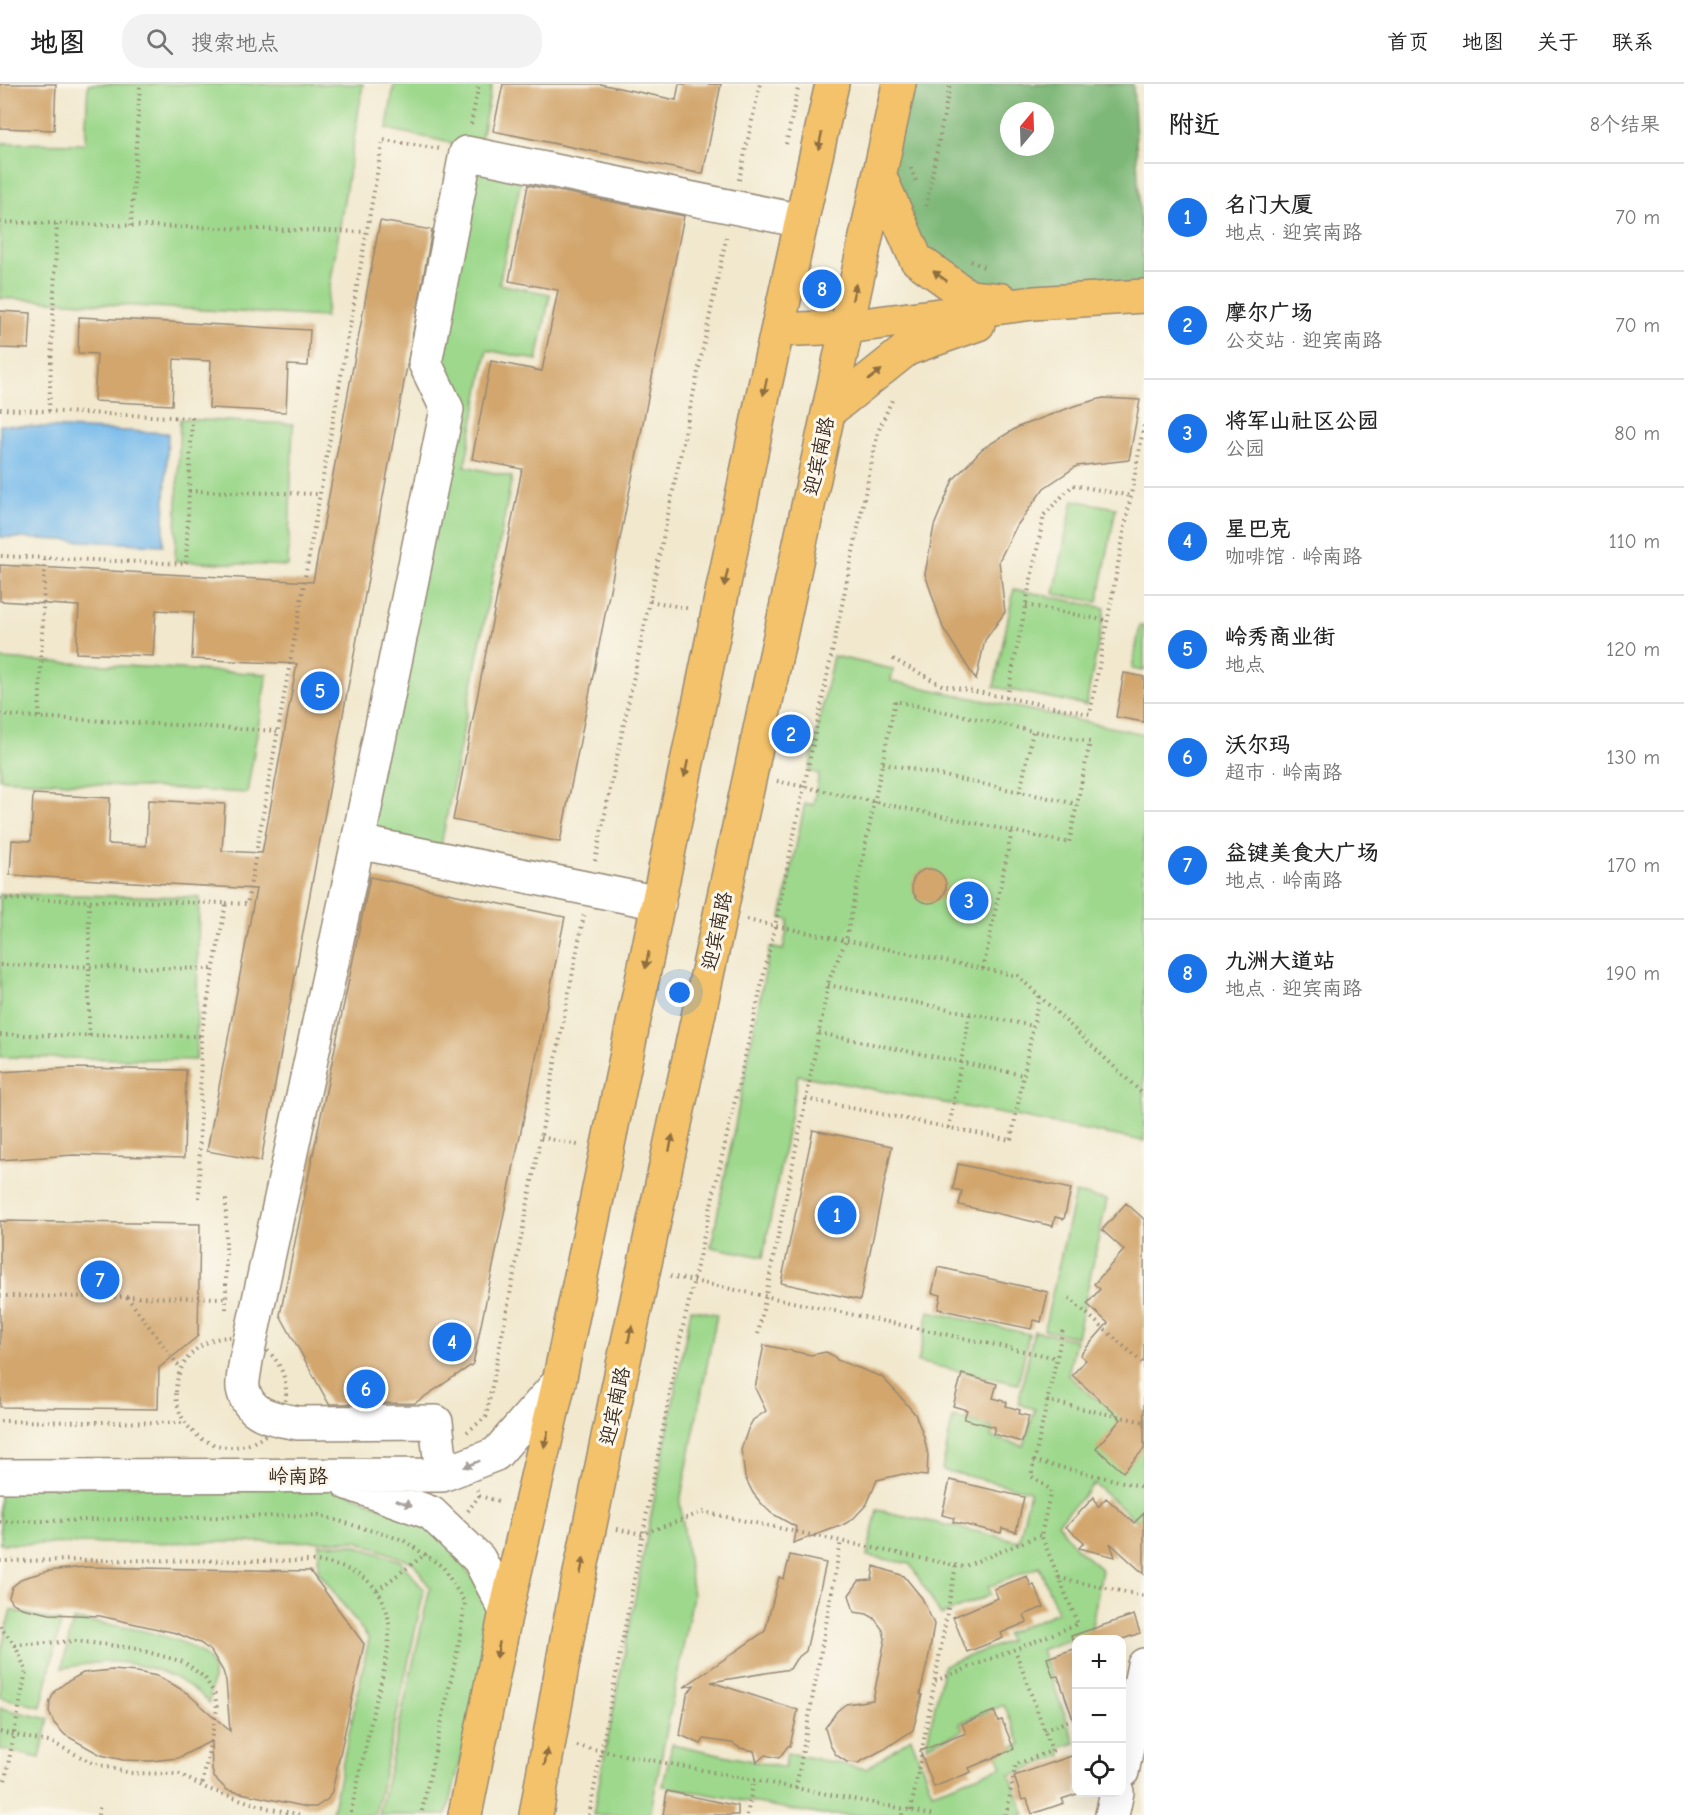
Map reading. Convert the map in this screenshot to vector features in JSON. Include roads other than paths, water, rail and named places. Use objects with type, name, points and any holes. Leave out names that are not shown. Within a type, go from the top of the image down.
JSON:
[{"type":"main road","points":[[465,1815],[506,1611],[559,1382],[778,330],[832,84]]},
{"type":"main road","name":"迎宾南路","points":[[536,1815],[570,1622],[899,84]]},
{"type":"main road","points":[[880,177],[916,259],[969,297],[1034,303]]},
{"type":"main road","points":[[778,330],[846,327],[1034,303],[1144,296]]},
{"type":"main road","points":[[829,411],[907,349],[1034,303]]},
{"type":"street","points":[[440,1463],[436,1422],[298,1423],[279,1420],[264,1416],[248,1402],[243,1386],[250,1341],[358,842],[447,409],[425,363],[466,153],[802,221]]},
{"type":"street","points":[[358,842],[659,903]]},
{"type":"street","name":"岭南路","points":[[0,1476],[330,1476],[496,1454],[559,1382]]},
{"type":"street","points":[[330,1476],[431,1513],[479,1559],[506,1611]]},
{"type":"street","points":[[1126,1753],[1144,1665]]},
{"type":"street","points":[[1112,1815],[1116,1797]]},
{"type":"water","points":[[0,425],[168,433],[163,545],[0,537]]},
{"type":"place","name":"九洲大道站","points":[[822,289]]},
{"type":"place","name":"岭秀商业街","points":[[320,691]]},
{"type":"place","name":"摩尔广场","points":[[791,734]]},
{"type":"place","name":"将军山社区公园","points":[[969,901]]},
{"type":"place","name":"名门大厦","points":[[837,1215]]},
{"type":"place","name":"益键美食大广场","points":[[100,1280]]},
{"type":"place","name":"星巴克","points":[[452,1342]]},
{"type":"place","name":"沃尔玛","points":[[366,1389]]}]
